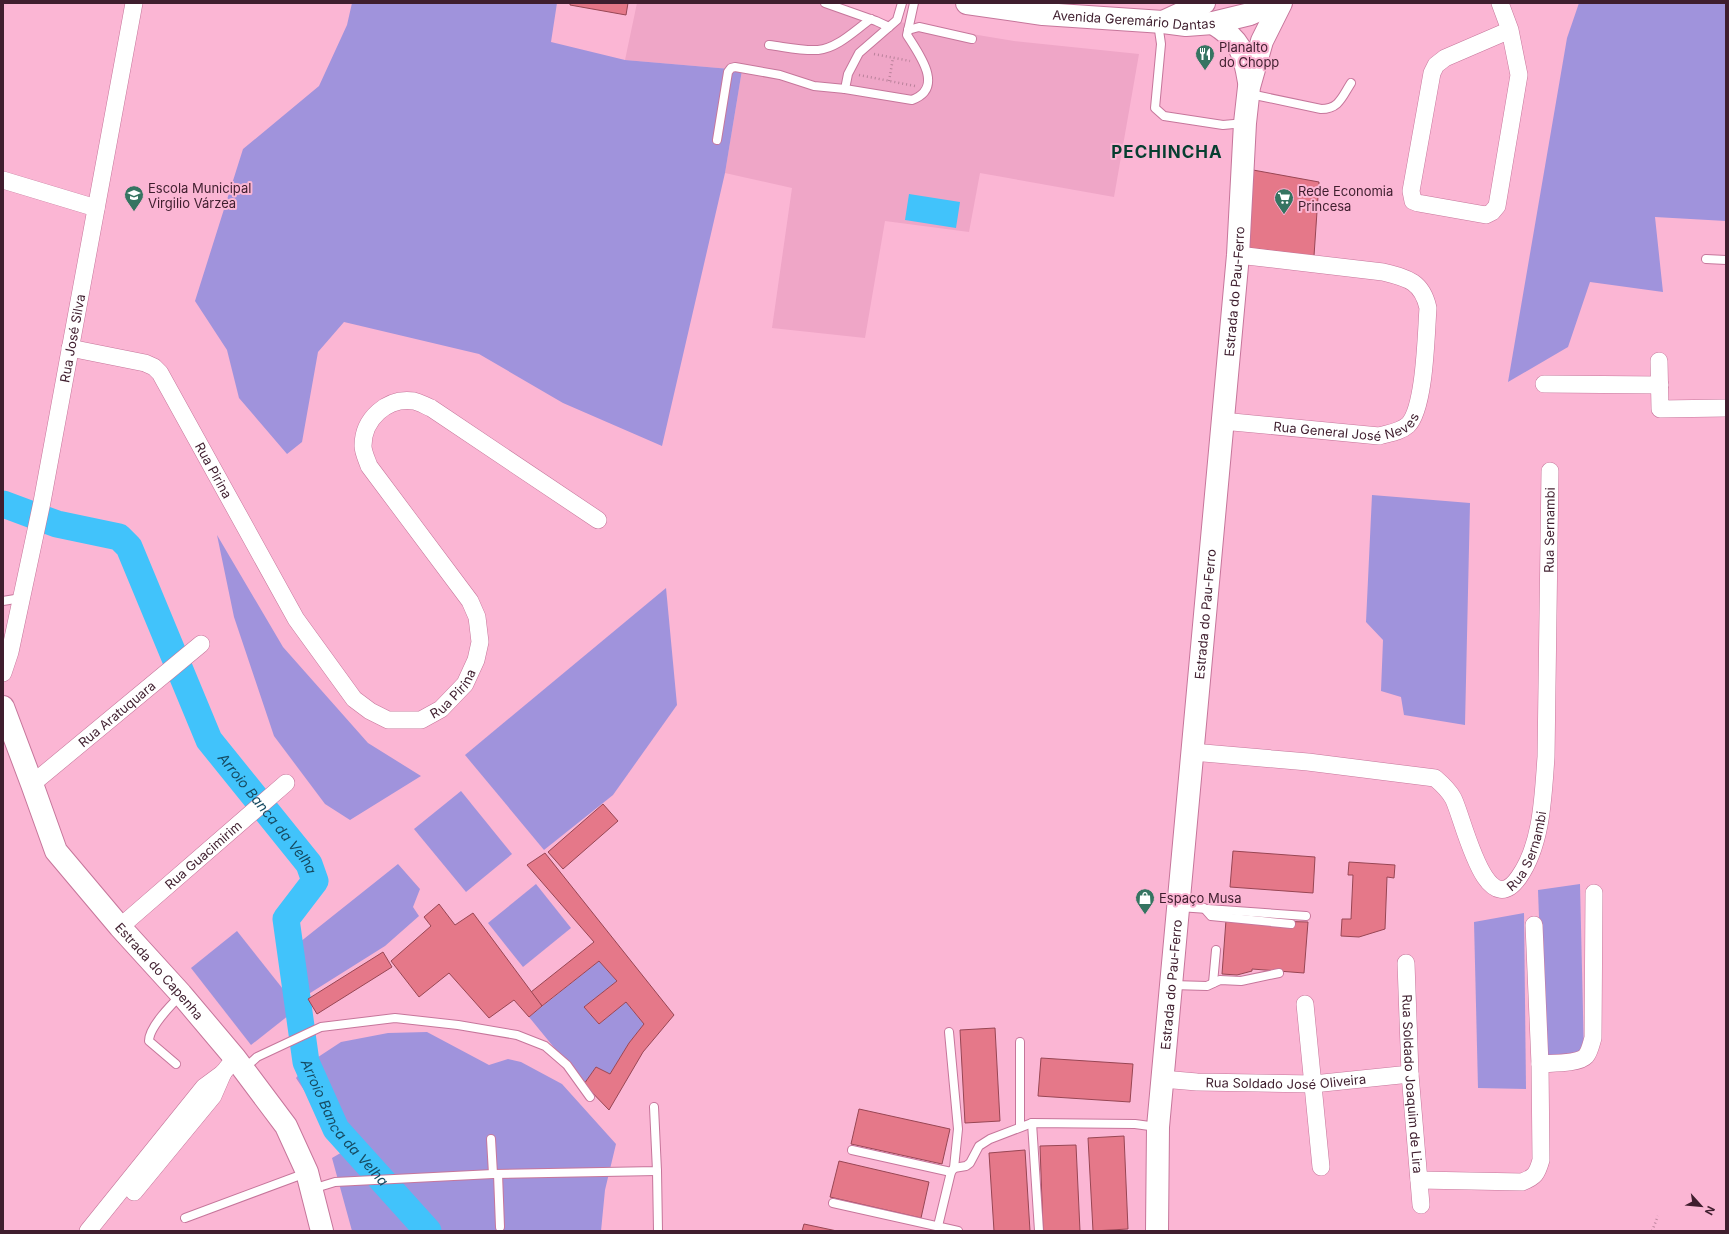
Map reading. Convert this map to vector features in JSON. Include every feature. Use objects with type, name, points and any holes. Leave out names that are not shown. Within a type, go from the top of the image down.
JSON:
[{"type":"main road","name":"Avenida Geremário Dantas","points":[[967,3],[994,5],[1043,14],[1186,25],[1213,23],[1250,14],[1275,3]]},
{"type":"main road","points":[[1160,22],[1204,3]]},
{"type":"main road","name":"Estrada do Pau-Ferro","points":[[1157,1231],[1158,1127],[1238,256],[1245,123],[1249,90],[1262,42],[1281,3]]},
{"type":"main road","points":[[1213,23],[1229,33],[1245,58],[1249,90]]},
{"type":"main road","name":"Estrada do Capenha","points":[[3,707],[56,851],[120,927],[181,994],[234,1066],[286,1126],[310,1181],[322,1231]]},
{"type":"street","name":"Rua José Silva","points":[[3,673],[10,652],[42,502],[134,3]]},
{"type":"street","points":[[1500,3],[1510,30],[1519,75],[1496,206],[1492,212],[1486,215],[1413,201],[1411,191],[1432,73],[1436,65],[1444,58],[1510,30]]},
{"type":"street","points":[[3,180],[96,208]]},
{"type":"street","name":"Rua General José Neves","points":[[1222,421],[1380,436],[1398,432],[1408,425],[1416,412],[1421,389],[1428,308],[1425,295],[1416,285],[1402,277],[1383,272],[1238,256]]},
{"type":"street","name":"Rua Pirina","points":[[70,348],[145,363],[154,367],[160,373],[296,619],[354,699],[370,711],[388,720],[422,720],[441,709],[465,684],[476,660],[480,642],[477,617],[470,601],[370,466],[363,447],[366,428],[378,411],[394,402],[414,401],[431,408],[598,520]]},
{"type":"street","points":[[1660,361],[1660,409],[1726,408]]},
{"type":"street","points":[[1544,384],[1660,385]]},
{"type":"street","name":"Rua Sernambi","points":[[1192,752],[1308,762],[1435,778],[1445,786],[1453,798],[1481,872],[1488,884],[1498,890],[1505,890],[1513,885],[1524,870],[1533,848],[1540,820],[1544,791],[1546,757],[1550,471]]},
{"type":"street","name":"Rua Aratuquara","points":[[32,784],[201,644]]},
{"type":"street","name":"Rua Guacimirim","points":[[120,927],[286,783]]},
{"type":"street","points":[[1540,1064],[1580,1060],[1586,1056],[1590,1048],[1593,1038],[1594,893]]},
{"type":"street","points":[[1420,1180],[1522,1182],[1532,1178],[1537,1172],[1541,1160],[1540,1064],[1534,925]]},
{"type":"street","name":"Rua Soldado Joaquim de Lira","points":[[1406,963],[1410,1074],[1421,1205]]},
{"type":"street","points":[[1305,1004],[1321,1167]]},
{"type":"street","points":[[88,1231],[213,1096],[234,1066]]},
{"type":"street","name":"Rua Soldado José Oliveira","points":[[1162,1079],[1197,1082],[1313,1084],[1410,1074]]},
{"type":"street","points":[[102,1231],[137,1179]]},
{"type":"lane","points":[[825,3],[889,27]]},
{"type":"lane","points":[[845,89],[848,74],[859,53],[898,20],[902,3]]},
{"type":"lane","points":[[717,140],[728,72],[731,68],[735,67],[780,75],[814,86],[845,89],[912,100],[921,97],[926,92],[928,82],[927,70],[923,59],[907,35],[914,3]]},
{"type":"lane","points":[[769,45],[806,50],[819,50],[837,44],[870,19]]},
{"type":"lane","points":[[898,20],[908,26],[919,27],[972,39]]},
{"type":"lane","points":[[1160,22],[1161,44],[1155,108],[1164,116],[1223,124],[1245,123]]},
{"type":"lane","points":[[1249,90],[1321,109],[1329,109],[1336,106],[1351,83]]},
{"type":"lane","points":[[1706,259],[1726,260]]},
{"type":"lane","points":[[3,601],[21,598]]},
{"type":"lane","points":[[1179,907],[1306,916]]},
{"type":"lane","points":[[1204,908],[1210,916],[1291,924]]},
{"type":"lane","points":[[1213,983],[1216,950]]},
{"type":"lane","points":[[1172,984],[1207,986],[1220,980],[1241,981],[1279,973]]},
{"type":"lane","points":[[176,1064],[149,1042],[149,1035],[166,1011],[181,994]]},
{"type":"lane","points":[[234,1066],[321,1028],[395,1018],[458,1025],[517,1035],[545,1046],[567,1065],[590,1097]]},
{"type":"lane","points":[[938,1226],[952,1170],[958,1129],[949,1032]]},
{"type":"lane","points":[[1020,1042],[1020,1127]]},
{"type":"lane","points":[[654,1107],[658,1231]]},
{"type":"lane","points":[[852,1150],[952,1170],[966,1166],[970,1163],[978,1146],[990,1139],[1032,1123],[1135,1124],[1158,1127]]},
{"type":"lane","points":[[1032,1123],[1039,1231]]},
{"type":"lane","points":[[491,1139],[496,1174],[500,1227]]},
{"type":"lane","points":[[185,1218],[310,1181],[335,1182],[496,1174],[656,1171]]},
{"type":"lane","points":[[832,1202],[958,1231]]},
{"type":"path","points":[[867,53],[912,62]]},
{"type":"path","points":[[889,81],[893,58]]},
{"type":"path","points":[[856,79],[858,70]]},
{"type":"path","points":[[856,75],[922,87]]},
{"type":"path","points":[[1652,1231],[1658,1216]]},
{"type":"shaded area","points":[[352,3],[557,3],[551,42],[625,60],[742,70],[725,173],[662,446],[563,403],[479,354],[344,322],[318,352],[302,442],[287,454],[239,398],[227,350],[195,301],[243,149],[319,86],[347,25]]},
{"type":"shaded area","points":[[637,3],[834,3],[875,18],[1014,41],[1139,54],[1114,197],[980,173],[969,232],[885,221],[865,338],[772,328],[792,188],[725,173],[742,70],[625,60]]},
{"type":"shaded area","points":[[1579,3],[1726,3],[1726,221],[1655,217],[1663,292],[1590,282],[1568,347],[1508,382],[1567,38]]},
{"type":"shaded area","points":[[1372,495],[1470,503],[1465,725],[1404,715],[1401,697],[1381,691],[1383,640],[1366,622]]},
{"type":"shaded area","points":[[217,535],[283,647],[368,743],[421,776],[350,820],[325,804],[274,736],[234,617]]},
{"type":"shaded area","points":[[666,588],[677,705],[613,795],[544,850],[465,755]]},
{"type":"shaded area","points":[[461,791],[512,854],[466,892],[414,829]]},
{"type":"shaded area","points":[[398,864],[420,889],[413,907],[419,916],[385,946],[307,995],[295,946]]},
{"type":"shaded area","points":[[536,884],[571,928],[523,967],[488,923]]},
{"type":"shaded area","points":[[1580,884],[1584,1055],[1544,1058],[1538,890]]},
{"type":"shaded area","points":[[1524,913],[1526,1089],[1478,1088],[1474,922]]},
{"type":"shaded area","points":[[237,931],[298,1008],[251,1045],[191,968]]},
{"type":"shaded area","points":[[599,961],[617,981],[584,1007],[599,1024],[626,1002],[644,1024],[629,1043],[610,1074],[596,1067],[584,1084],[529,1017]]},
{"type":"shaded area","points":[[427,1032],[489,1065],[508,1059],[521,1062],[562,1084],[616,1144],[605,1190],[601,1231],[352,1231],[332,1158],[344,1151],[296,1078],[309,1063],[341,1042],[388,1033]]},
{"type":"water","points":[[909,194],[960,202],[956,228],[905,220]]},
{"type":"building","points":[[570,3],[628,3],[626,15],[570,5]]},
{"type":"building","name":"Rede Economia Princesa","points":[[1253,170],[1319,182],[1314,256],[1249,248]]},
{"type":"building","points":[[603,804],[618,821],[563,869],[548,852]]},
{"type":"building","points":[[1233,851],[1315,857],[1313,893],[1230,887]]},
{"type":"building","points":[[545,853],[674,1015],[643,1052],[609,1110],[584,1084],[596,1067],[610,1074],[629,1043],[644,1024],[626,1002],[599,1024],[584,1007],[617,981],[599,961],[542,1006],[531,992],[594,942],[527,865]]},
{"type":"building","points":[[1349,862],[1395,865],[1394,878],[1387,877],[1385,929],[1359,937],[1341,936],[1342,919],[1351,919],[1353,875],[1348,875]]},
{"type":"building","points":[[439,904],[455,925],[473,913],[542,1006],[529,1017],[514,1000],[489,1018],[449,973],[419,997],[391,961],[431,926],[424,917]]},
{"type":"building","points":[[1226,920],[1308,922],[1304,973],[1252,969],[1252,971],[1237,975],[1222,974]]},
{"type":"building","points":[[383,952],[392,967],[317,1014],[308,999]]},
{"type":"building","points":[[995,1028],[1000,1121],[965,1123],[960,1030]]},
{"type":"building","points":[[1041,1058],[1133,1064],[1130,1102],[1038,1096]]},
{"type":"building","points":[[859,1109],[950,1129],[942,1164],[851,1144]]},
{"type":"building","points":[[1124,1136],[1128,1229],[1093,1231],[1088,1138]]},
{"type":"building","points":[[1076,1145],[1080,1231],[1043,1231],[1040,1146]]},
{"type":"building","points":[[1025,1150],[1030,1231],[994,1231],[989,1153]]},
{"type":"building","points":[[839,1161],[929,1182],[921,1218],[830,1197]]},
{"type":"building","points":[[804,1224],[837,1231],[802,1231]]},
{"type":"waterway","name":"Arroio Banca da Velha","points":[[3,504],[57,524],[119,537],[129,547],[209,740],[309,864],[315,881],[286,919],[306,1062],[336,1129],[428,1231]]},
{"type":"place","name":"Planalto do Chopp","points":[[1205,71]]},
{"type":"place","name":"Escola Municipal Virgilio Várzea","points":[[134,212]]},
{"type":"place","name":"Rede Economia Princesa","points":[[1284,215]]},
{"type":"place","name":"Espaço Musa","points":[[1145,915]]},
{"type":"district","name":"PECHINCHA","points":[[1167,152]]}]
